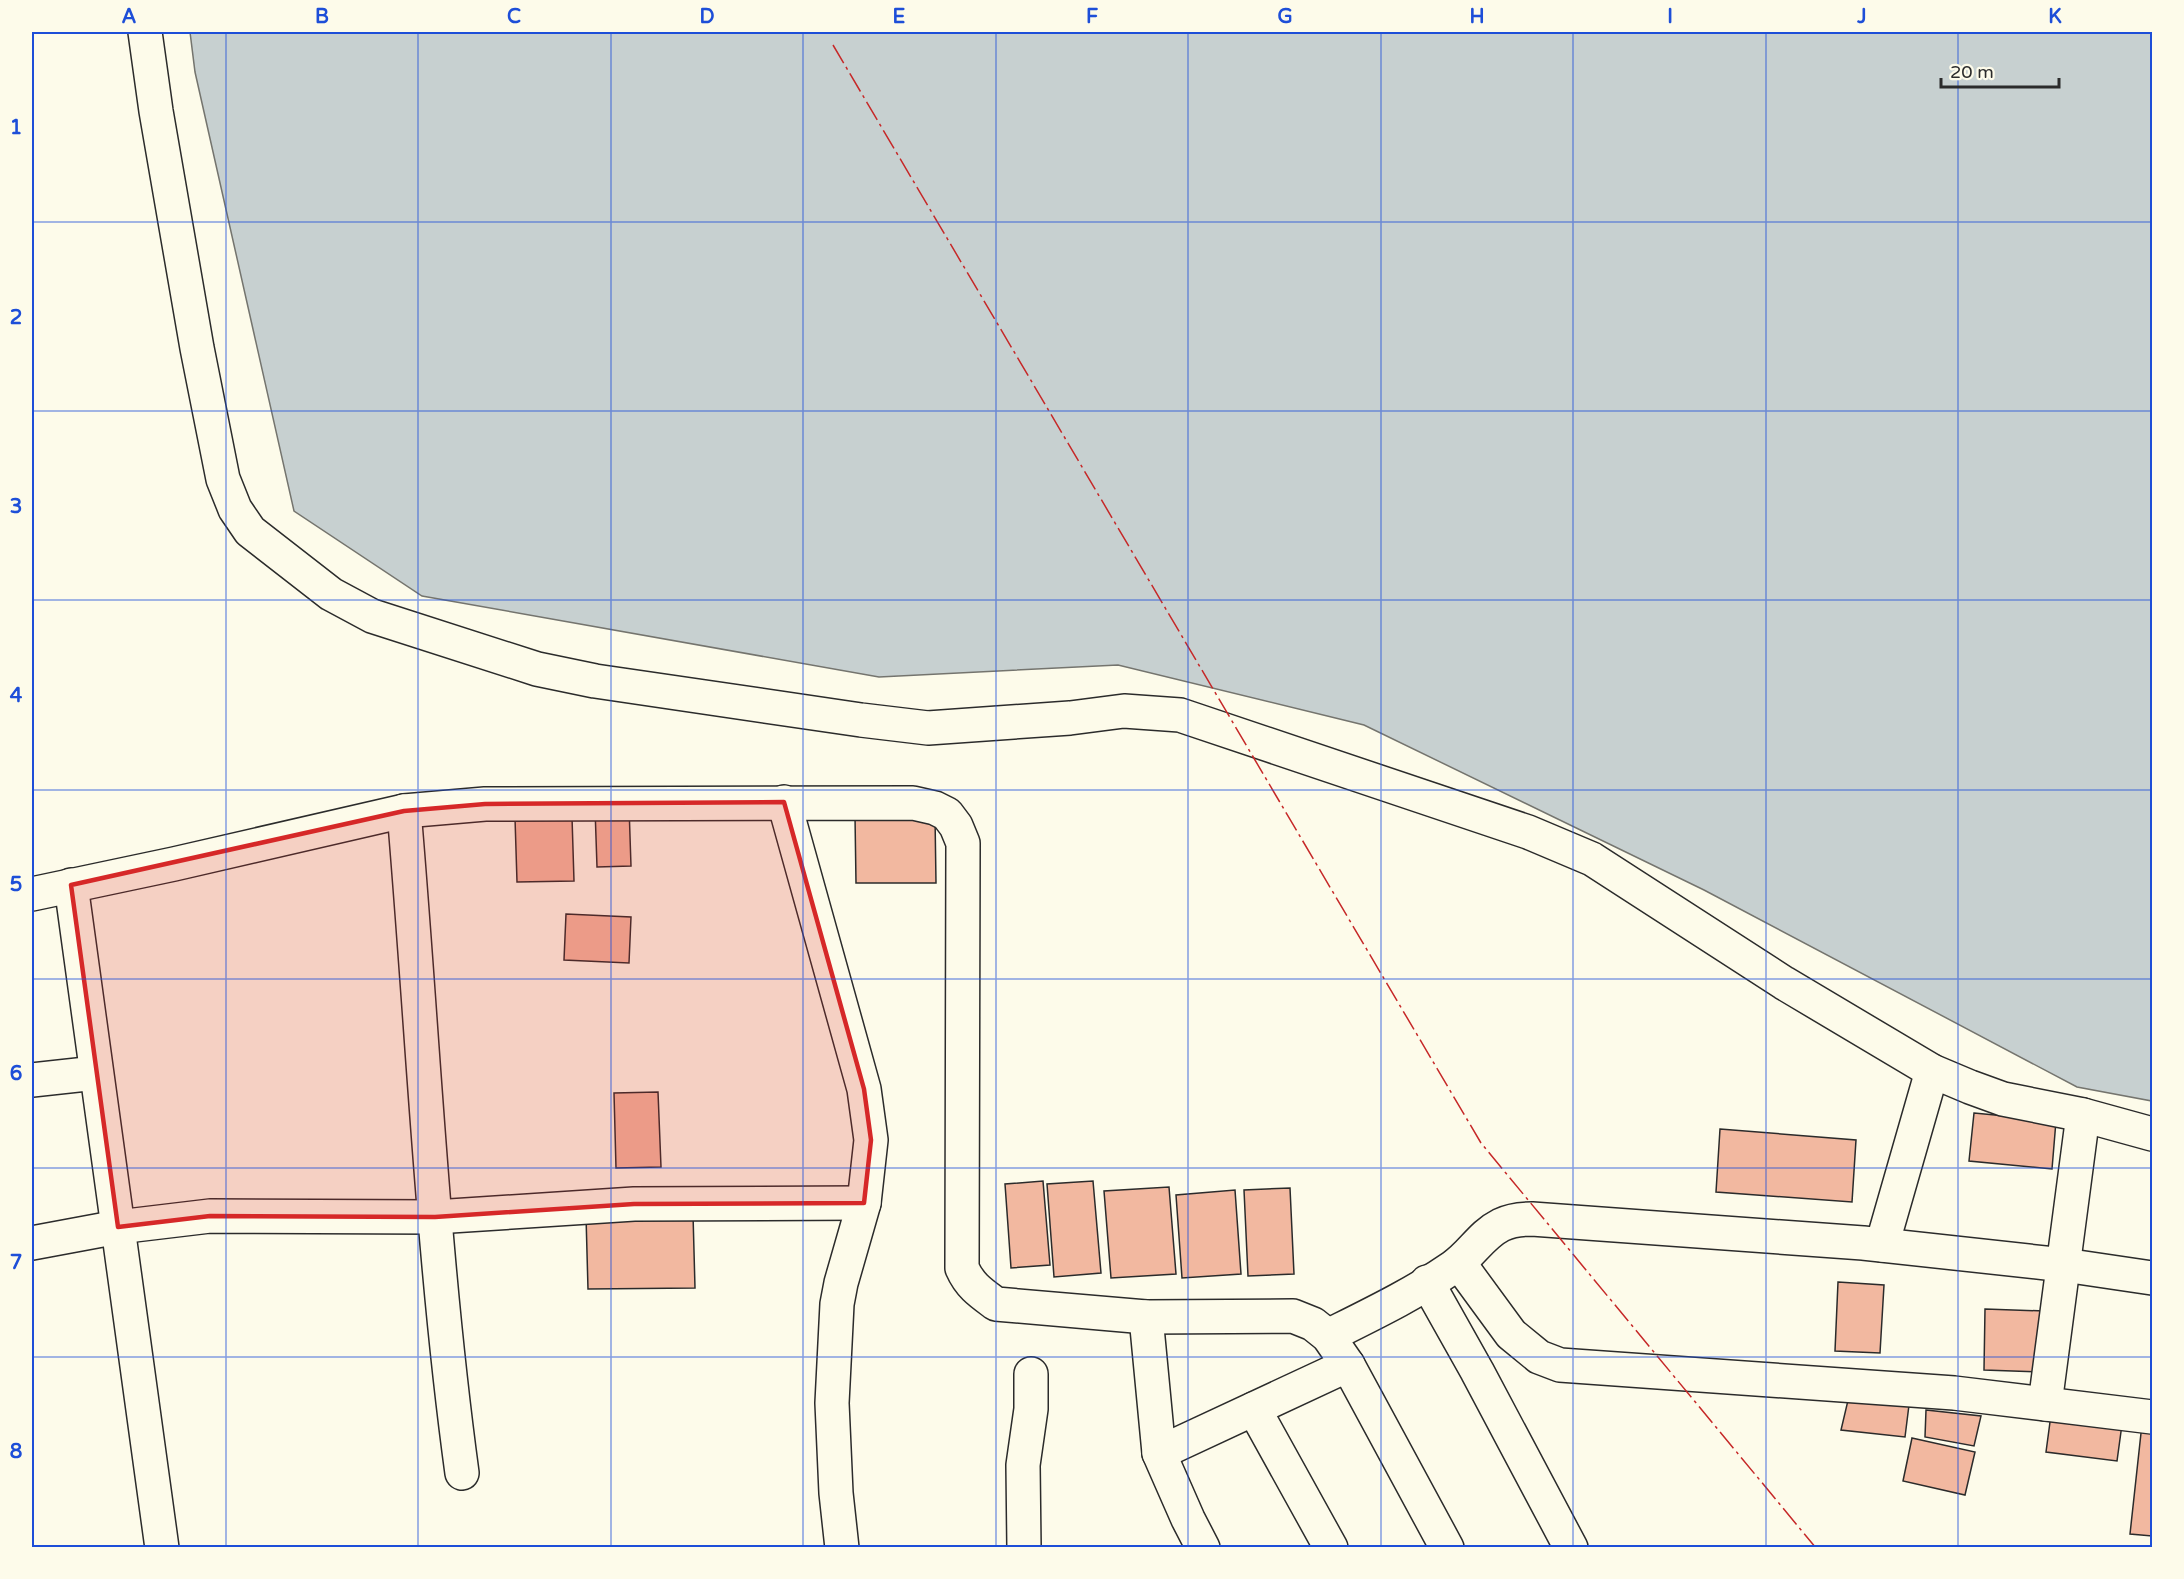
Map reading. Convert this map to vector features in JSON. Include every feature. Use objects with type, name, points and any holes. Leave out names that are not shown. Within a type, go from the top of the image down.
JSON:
[{"type":"street","points":[[144,32],[197,348],[224,480],[235,509],[250,531],[331,594],[372,616],[537,669],[595,681],[861,720],[928,728],[1070,718],[1124,711],[1180,715],[1528,832],[1592,859],[1784,983],[1932,1071],[1970,1088],[2003,1099],[2083,1115],[2152,1134]]},
{"type":"street","points":[[784,802],[864,1089],[871,1140],[864,1203],[837,1304],[832,1403],[836,1493],[842,1548]]},
{"type":"street","points":[[32,894],[404,811],[485,804],[784,802],[914,803],[935,808],[946,814],[956,826],[963,843],[962,1268],[968,1281],[977,1291],[996,1304],[1146,1317],[1293,1316],[1313,1324],[1328,1336],[1348,1365],[1447,1548]]},
{"type":"street","points":[[404,811],[435,1217],[450,1384],[462,1473]]},
{"type":"street","points":[[71,885],[162,1548]]},
{"type":"street","points":[[1882,1245],[1932,1071]]},
{"type":"street","points":[[32,1080],[96,1073]]},
{"type":"street","points":[[2044,1404],[2083,1115]]},
{"type":"street","points":[[32,1243],[118,1227],[210,1216],[435,1217],[634,1204],[864,1203]]},
{"type":"street","points":[[1328,1336],[1459,1263],[1469,1256],[1494,1229],[1517,1219],[1882,1245],[2064,1265],[2152,1278]]},
{"type":"street","points":[[1459,1263],[1511,1334],[1539,1358],[1560,1365],[1954,1393],[2152,1417]]},
{"type":"street","points":[[1427,1282],[1571,1548]]},
{"type":"street","points":[[1146,1317],[1159,1453],[1188,1520],[1203,1548]]},
{"type":"street","points":[[1159,1453],[1348,1365]]},
{"type":"street","points":[[1024,1548],[1023,1465],[1031,1409],[1031,1374]]},
{"type":"street","points":[[1254,1409],[1331,1548]]},
{"type":"highlighted area","points":[[784,802],[864,1089],[871,1140],[864,1203],[634,1204],[435,1217],[210,1216],[118,1227],[71,885],[404,811],[485,804]]},
{"type":"shaded area","points":[[190,32],[2152,32],[2152,1101],[2077,1087],[1704,890],[1364,725],[1118,665],[879,677],[422,596],[294,511],[195,72]]},
{"type":"building","points":[[629,806],[631,866],[597,867],[595,808]]},
{"type":"building","points":[[855,816],[935,816],[936,883],[856,883]]},
{"type":"building","points":[[572,817],[574,881],[517,882],[515,818]]},
{"type":"building","points":[[566,914],[631,917],[629,963],[564,960]]},
{"type":"building","points":[[658,1092],[661,1167],[616,1168],[614,1093]]},
{"type":"building","points":[[1974,1113],[2056,1121],[2052,1169],[1969,1161]]},
{"type":"building","points":[[1720,1129],[1856,1140],[1852,1202],[1716,1192]]},
{"type":"building","points":[[1043,1181],[1050,1265],[1011,1268],[1005,1184]]},
{"type":"building","points":[[1093,1181],[1101,1273],[1054,1277],[1047,1184]]},
{"type":"building","points":[[1169,1187],[1176,1274],[1111,1278],[1104,1191]]},
{"type":"building","points":[[1290,1188],[1294,1274],[1248,1276],[1244,1190]]},
{"type":"building","points":[[1235,1190],[1241,1274],[1182,1278],[1176,1195]]},
{"type":"building","points":[[693,1214],[695,1288],[588,1289],[586,1216]]},
{"type":"building","points":[[1838,1282],[1884,1285],[1880,1353],[1835,1351]]},
{"type":"building","points":[[1985,1309],[2044,1311],[2043,1372],[1984,1370]]},
{"type":"building","points":[[1849,1396],[1909,1405],[1905,1437],[1841,1430]]},
{"type":"building","points":[[2052,1407],[2123,1417],[2117,1461],[2046,1452]]},
{"type":"building","points":[[1926,1410],[1981,1416],[1974,1446],[1925,1437]]},
{"type":"building","points":[[2142,1424],[2152,1425],[2152,1536],[2130,1534]]},
{"type":"building","points":[[1912,1438],[1975,1452],[1965,1495],[1903,1481]]},
{"type":"power","points":[[833,45],[1481,1143],[1816,1548]]}]
